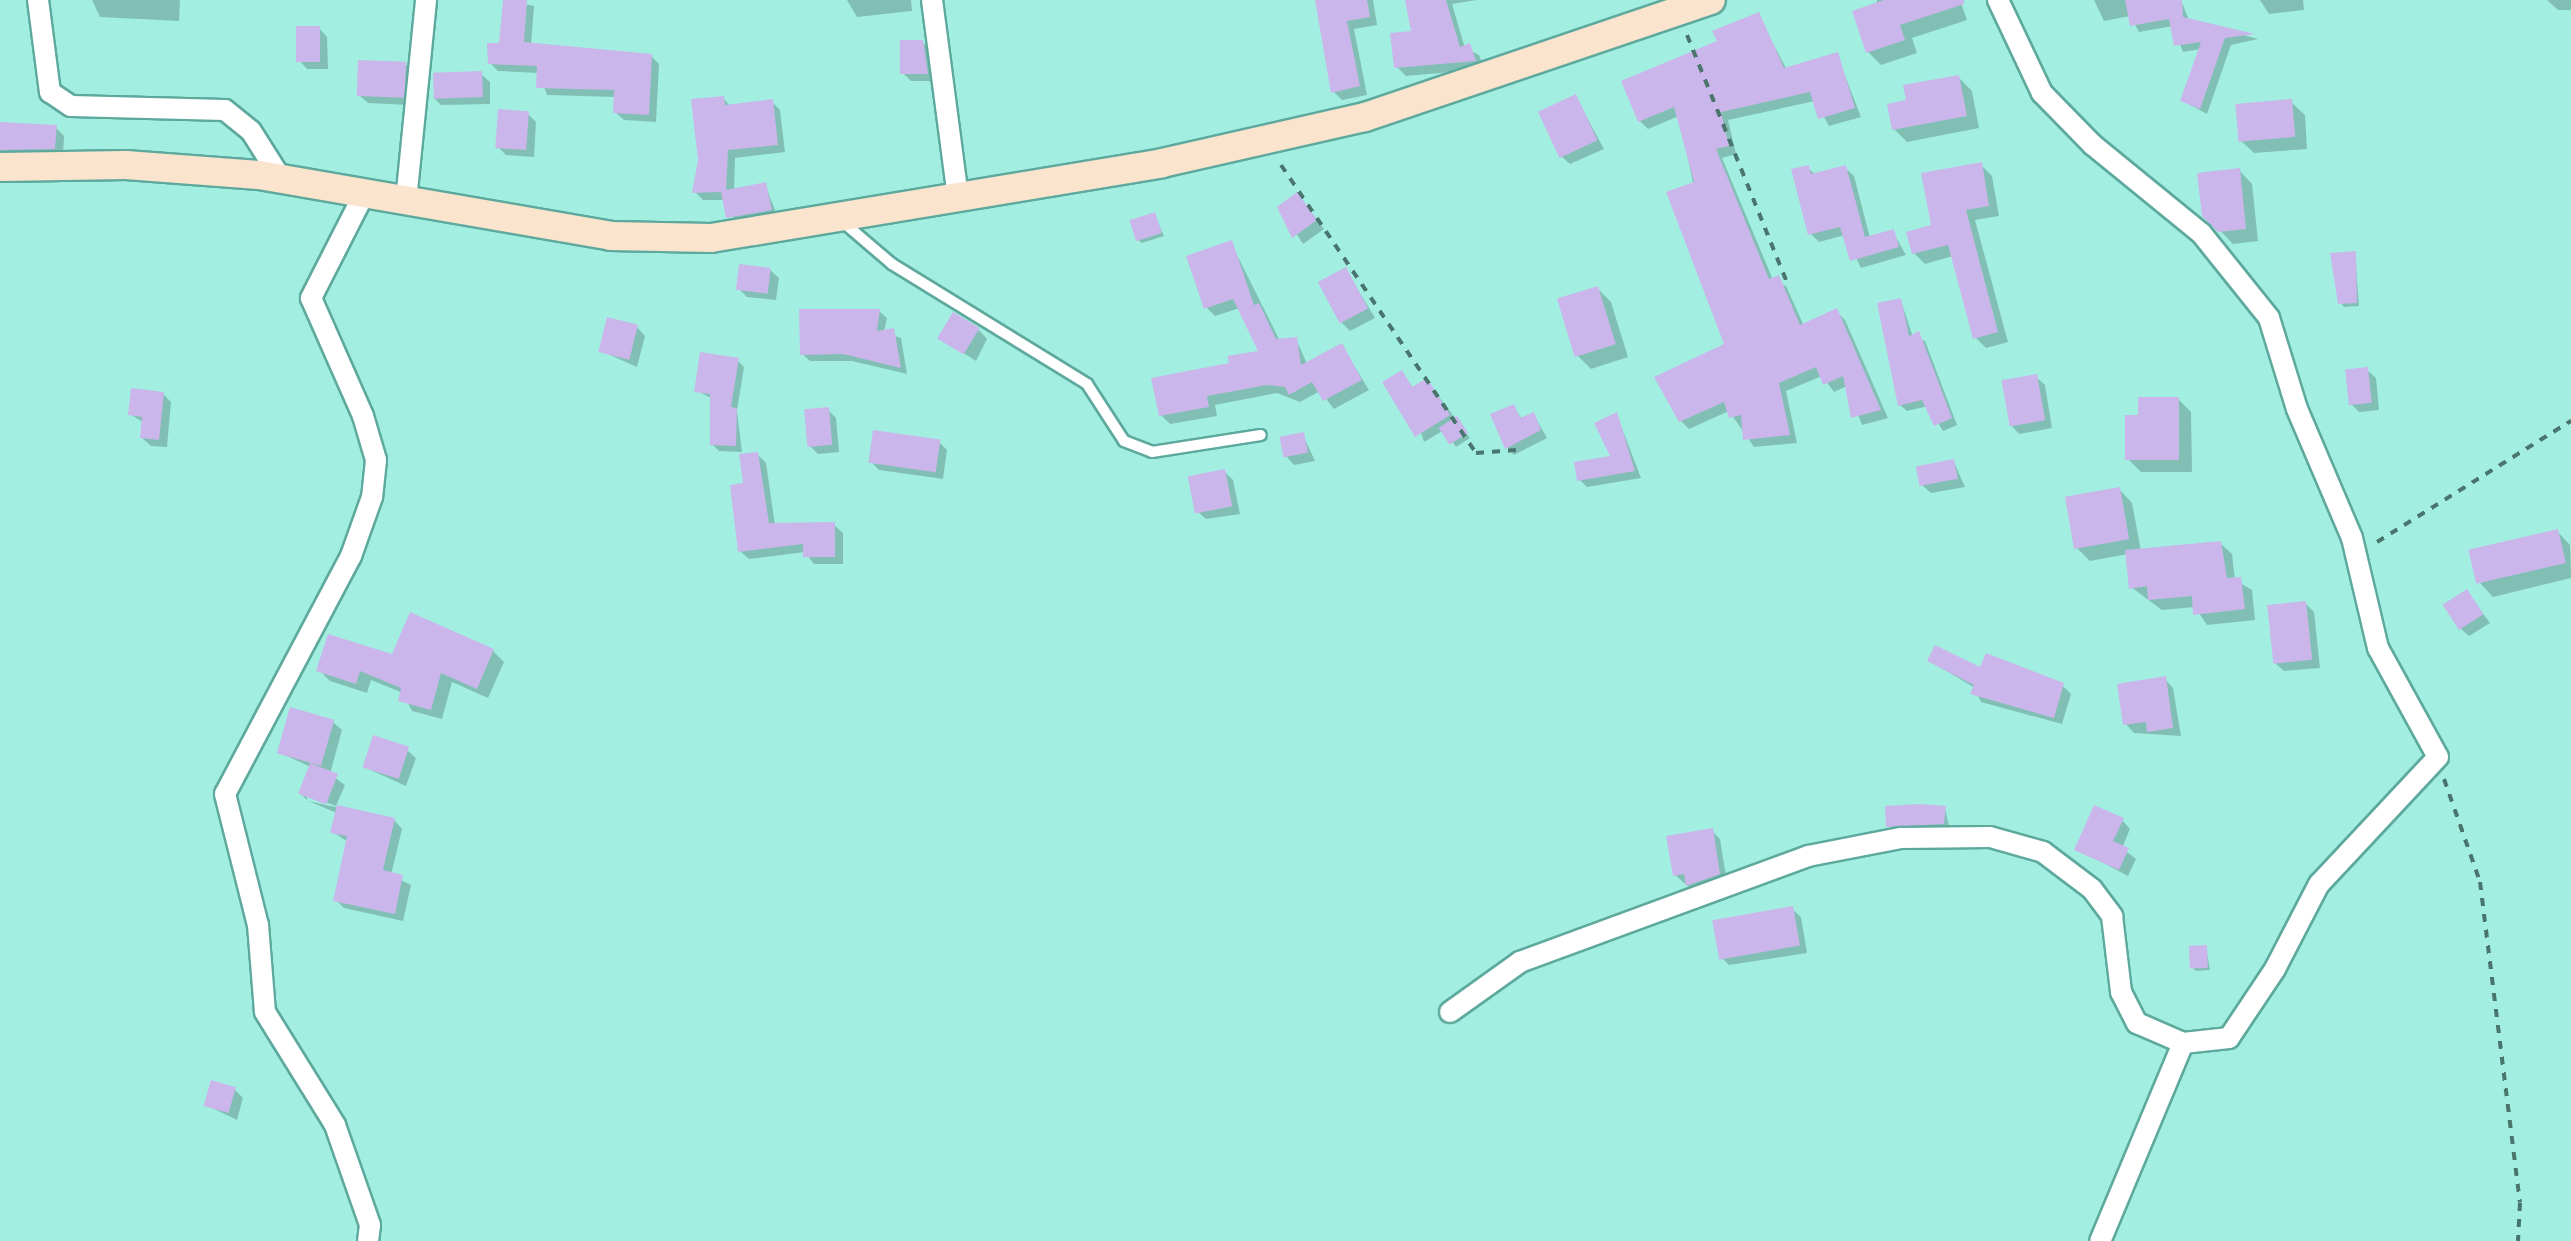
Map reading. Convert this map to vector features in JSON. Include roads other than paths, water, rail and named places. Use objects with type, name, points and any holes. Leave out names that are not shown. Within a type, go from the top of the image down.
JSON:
[{"type":"main road","points":[[0,167],[126,165],[282,180],[611,236],[711,238],[958,198],[1264,140],[1501,76],[1711,0]]},
{"type":"street","points":[[38,0],[50,92],[71,106],[225,110],[251,131],[282,180]]},
{"type":"street","points":[[406,201],[426,0]]},
{"type":"street","points":[[932,0],[958,198]]},
{"type":"street","points":[[1450,1012],[1520,962],[1808,856],[1901,838],[1990,837],[2043,852],[2092,889],[2112,916],[2121,992],[2137,1024],[2183,1043],[2229,1038],[2275,969],[2319,884],[2438,758],[2378,648],[2356,554],[2269,318],[2201,233],[2092,146],[2042,93],[1998,0]]},
{"type":"street","points":[[364,194],[311,298],[363,416],[376,460],[372,497],[351,556],[225,794],[258,925],[265,1012],[335,1126],[370,1225],[368,1241]]},
{"type":"street","points":[[2100,1241],[2183,1043]]},
{"type":"lane","points":[[839,219],[892,264],[1087,384],[1124,441],[1152,452],[1260,435]]}]
